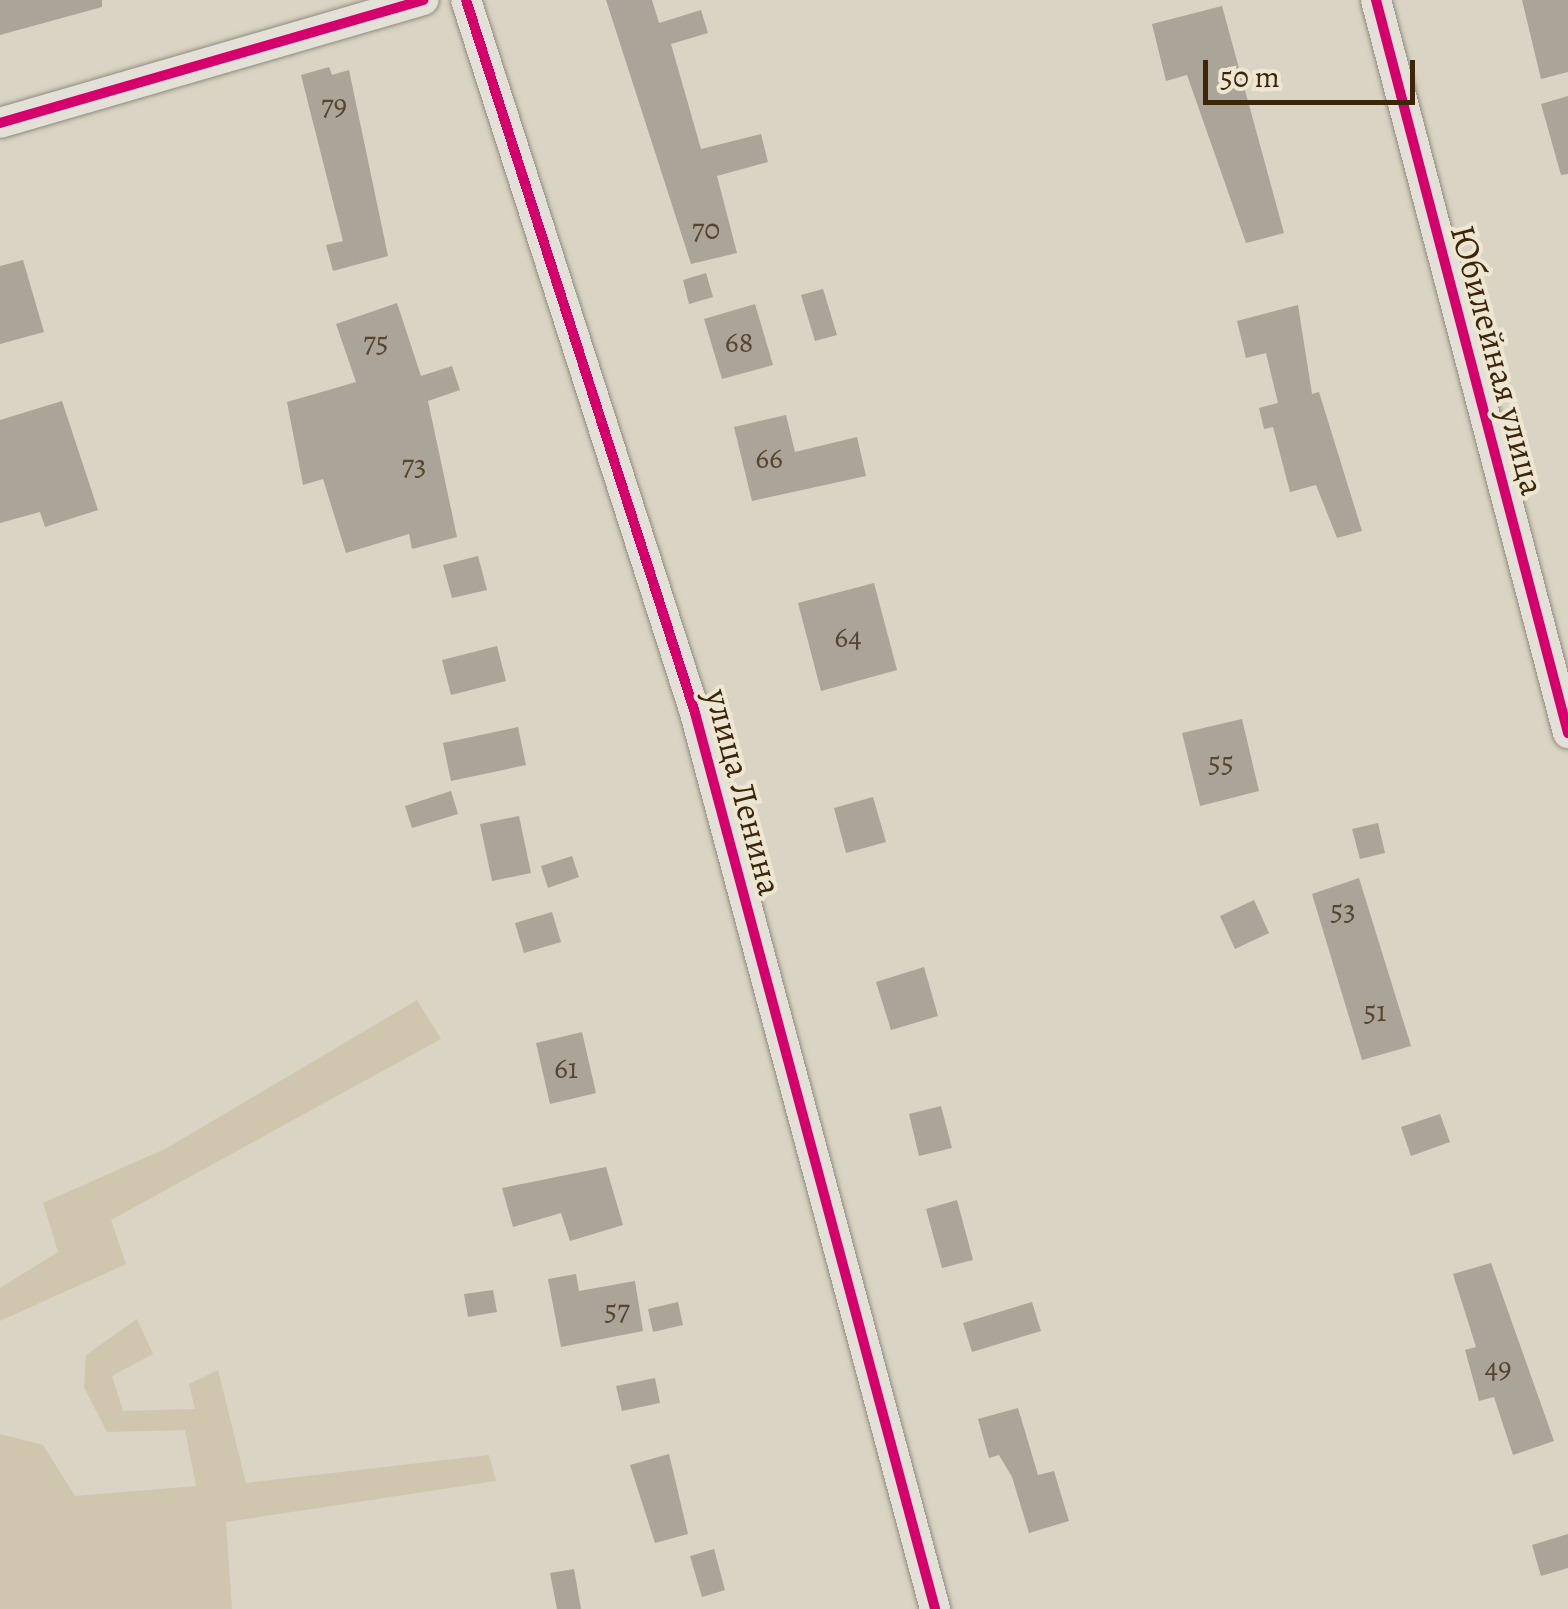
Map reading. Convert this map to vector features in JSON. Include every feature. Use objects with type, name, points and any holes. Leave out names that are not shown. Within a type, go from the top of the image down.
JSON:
[{"type":"street","points":[[0,124],[423,0]]},
{"type":"street","name":"улица Ленина","points":[[466,0],[695,713],[935,1609]]},
{"type":"street","name":"Юбилейная улица","points":[[1376,0],[1568,733]]},
{"type":"shaded area","points":[[417,1000],[441,1039],[111,1220],[126,1264],[0,1321],[0,1288],[58,1252],[43,1203],[167,1148]]},
{"type":"shaded area","points":[[137,1319],[153,1354],[112,1376],[123,1411],[195,1409],[189,1384],[218,1370],[246,1483],[489,1455],[496,1481],[226,1522],[232,1609],[0,1609],[0,1434],[43,1445],[75,1496],[196,1486],[185,1430],[107,1432],[84,1387],[86,1355]]},
{"type":"building","points":[[0,0],[102,0],[102,7],[0,35]]},
{"type":"building","points":[[606,0],[652,0],[659,23],[701,10],[708,33],[671,44],[701,149],[761,134],[768,162],[717,176],[737,253],[691,264]]},
{"type":"building","points":[[1522,0],[1568,0],[1568,72],[1541,79]]},
{"type":"building","points":[[1222,6],[1284,233],[1246,243],[1187,75],[1166,81],[1152,24]]},
{"type":"building","points":[[329,67],[332,75],[349,70],[388,256],[333,271],[326,245],[343,241],[301,75]]},
{"type":"building","points":[[1568,96],[1568,174],[1561,175],[1541,104]]},
{"type":"building","points":[[23,260],[44,332],[0,344],[0,266]]},
{"type":"building","points":[[706,273],[713,297],[689,304],[683,280]]},
{"type":"building","points":[[823,289],[837,335],[815,341],[801,295]]},
{"type":"building","points":[[397,303],[421,376],[452,366],[460,390],[428,401],[457,537],[412,549],[409,534],[346,553],[323,479],[303,485],[287,402],[356,382],[336,324]]},
{"type":"building","points":[[755,304],[773,365],[722,379],[704,319]]},
{"type":"building","points":[[1298,305],[1312,394],[1319,392],[1362,531],[1337,538],[1316,485],[1290,492],[1273,427],[1264,429],[1259,408],[1278,403],[1266,353],[1246,358],[1237,321]]},
{"type":"building","points":[[62,401],[98,510],[45,527],[40,512],[0,523],[0,420]]},
{"type":"building","points":[[786,415],[795,452],[857,437],[866,476],[752,501],[734,427]]},
{"type":"building","points":[[478,556],[487,590],[452,598],[443,565]]},
{"type":"building","points":[[874,583],[897,670],[821,691],[798,603]]},
{"type":"building","points":[[497,646],[506,681],[451,695],[442,660]]},
{"type":"building","points":[[1242,719],[1259,791],[1200,806],[1182,733]]},
{"type":"building","points":[[518,727],[526,765],[451,781],[443,743]]},
{"type":"building","points":[[451,791],[458,814],[412,828],[405,806]]},
{"type":"building","points":[[873,797],[886,842],[846,853],[834,808]]},
{"type":"building","points":[[519,816],[531,873],[492,881],[480,824]]},
{"type":"building","points":[[1378,823],[1385,853],[1360,859],[1352,829]]},
{"type":"building","points":[[572,856],[579,877],[548,888],[541,866]]},
{"type":"building","points":[[1359,878],[1411,1046],[1362,1060],[1312,894]]},
{"type":"building","points":[[1254,900],[1269,933],[1235,949],[1220,916]]},
{"type":"building","points":[[552,912],[561,942],[524,953],[515,923]]},
{"type":"building","points":[[924,967],[938,1016],[891,1030],[876,982]]},
{"type":"building","points":[[582,1032],[596,1093],[550,1104],[536,1043]]},
{"type":"building","points":[[941,1106],[952,1148],[919,1156],[909,1114]]},
{"type":"building","points":[[1440,1114],[1450,1142],[1411,1156],[1401,1127]]},
{"type":"building","points":[[606,1167],[623,1225],[570,1241],[561,1213],[513,1227],[502,1188]]},
{"type":"building","points":[[957,1200],[973,1260],[942,1268],[926,1209]]},
{"type":"building","points":[[1491,1263],[1554,1441],[1513,1455],[1494,1397],[1479,1401],[1465,1350],[1476,1347],[1453,1274]]},
{"type":"building","points":[[576,1274],[579,1291],[635,1281],[643,1331],[561,1347],[548,1279]]},
{"type":"building","points":[[493,1290],[497,1312],[468,1317],[464,1294]]},
{"type":"building","points":[[678,1302],[683,1325],[653,1332],[648,1309]]},
{"type":"building","points":[[1032,1302],[1041,1331],[972,1352],[963,1323]]},
{"type":"building","points":[[655,1378],[660,1403],[622,1411],[616,1386]]},
{"type":"building","points":[[1018,1408],[1038,1475],[1054,1471],[1069,1521],[1029,1533],[1012,1477],[999,1455],[989,1458],[978,1419]]},
{"type":"building","points":[[669,1454],[688,1534],[655,1543],[630,1465]]},
{"type":"building","points":[[1568,1534],[1568,1568],[1541,1576],[1532,1545]]},
{"type":"building","points":[[714,1549],[725,1590],[702,1597],[690,1556]]},
{"type":"building","points":[[574,1569],[581,1609],[557,1609],[550,1573]]},
{"type":"cycle path","points":[[0,123],[423,0]]},
{"type":"cycle path","points":[[466,0],[695,713],[935,1609]]},
{"type":"cycle path","points":[[1376,0],[1568,733]]}]
